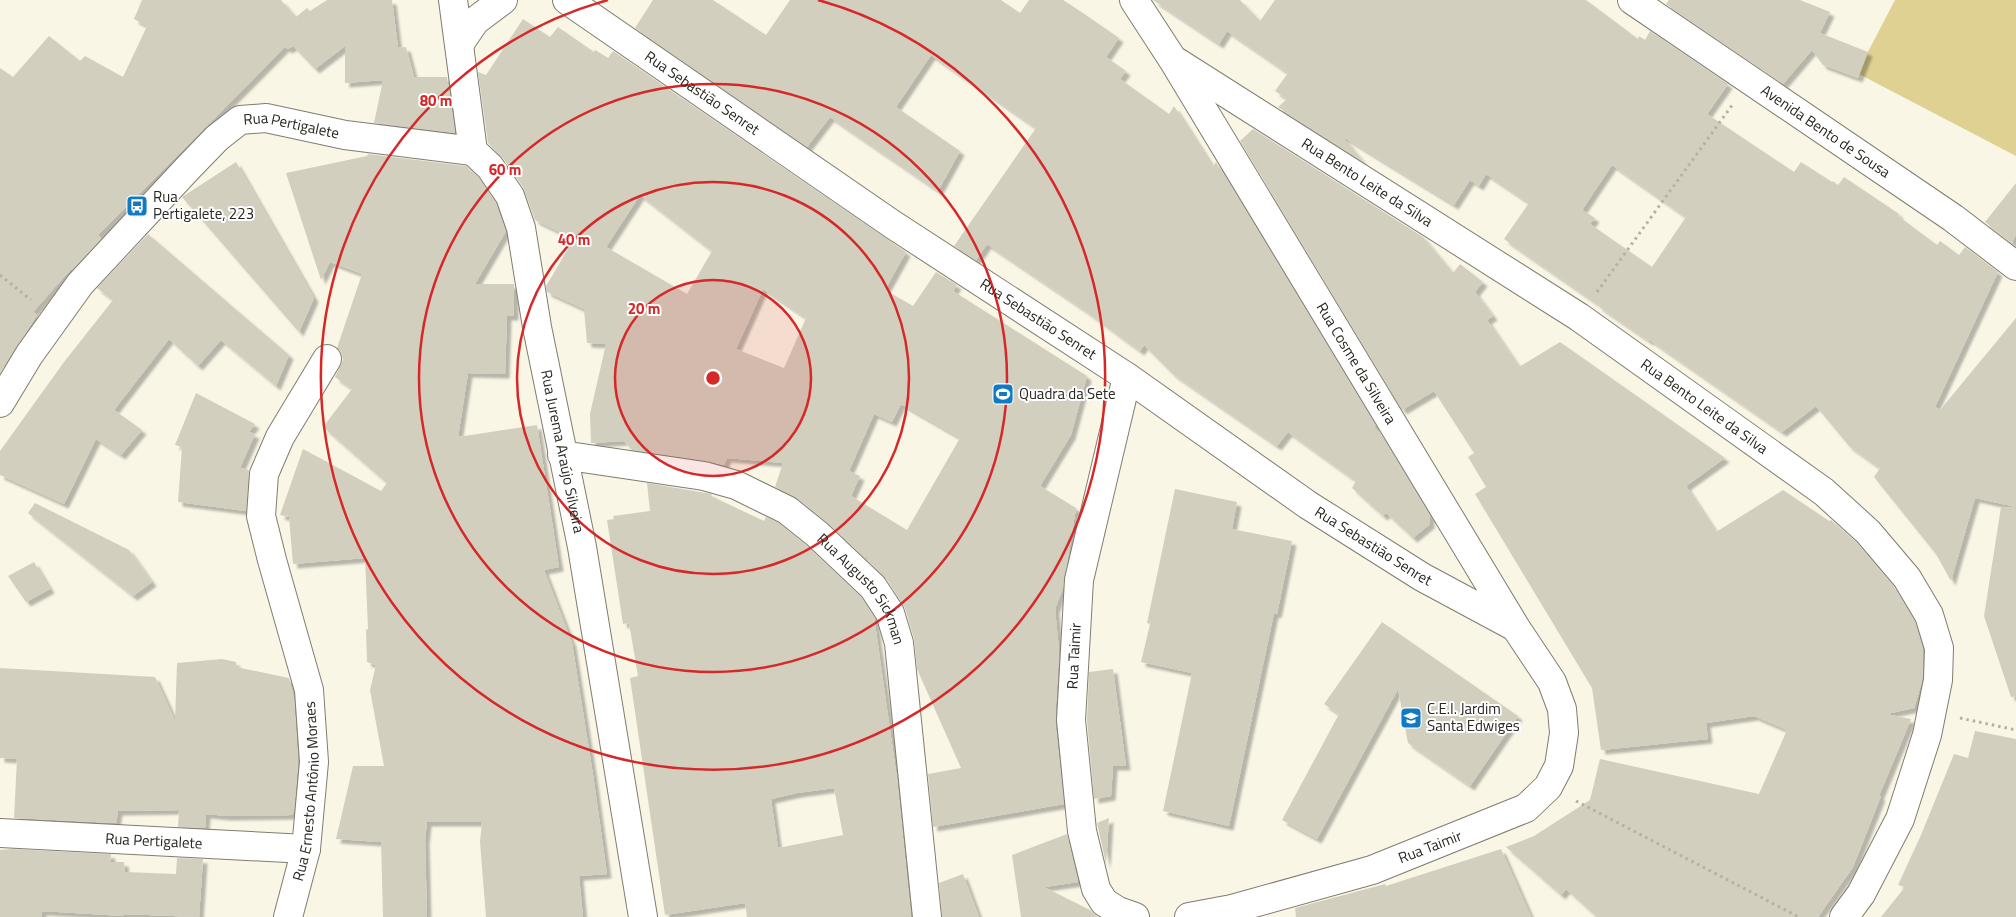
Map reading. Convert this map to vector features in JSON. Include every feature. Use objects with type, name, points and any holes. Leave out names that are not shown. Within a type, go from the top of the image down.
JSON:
[{"type":"street","points":[[453,0],[473,151]]},
{"type":"street","points":[[460,43],[475,21],[503,0]]},
{"type":"street","name":"Rua Sebastião Senret","points":[[567,0],[892,224],[1127,377],[1308,505],[1422,577],[1516,628]]},
{"type":"street","name":"Rua Cosme da Silveira","points":[[1134,0],[1173,60],[1516,628],[1552,682],[1562,709],[1564,733]]},
{"type":"street","name":"Avenida Bento de Sousa","points":[[1632,0],[1953,218],[2016,266]]},
{"type":"street","name":"Rua Bento Leite da Silva","points":[[1173,60],[1579,316],[1824,492],[1868,532],[1907,578],[1929,615],[1939,648],[1938,680],[1927,735],[1900,819],[1861,894],[1844,917]]},
{"type":"street","name":"Rua Pertigalete","points":[[0,403],[29,354],[80,284],[217,138],[240,120],[266,118],[345,135],[473,151]]},
{"type":"street","name":"Rua Jurema Araújo Silveira","points":[[473,151],[490,167],[510,196],[520,228],[537,327],[582,547],[643,917]]},
{"type":"street","name":"Rua Ernesto Antônio Moraes","points":[[288,917],[306,849],[314,762],[309,690],[261,516],[264,474],[280,437],[327,359]]},
{"type":"street","name":"Rua Taimir","points":[[1127,377],[1079,580],[1071,720],[1075,781],[1082,831],[1096,890],[1104,902],[1118,911],[1135,917]]},
{"type":"street","name":"Rua Augusto Sickman","points":[[562,455],[704,476],[736,486],[787,510],[817,534],[873,587],[890,613],[899,643],[927,917]]},
{"type":"street","name":"Rua Taimir","points":[[1189,917],[1232,909],[1372,870],[1526,808],[1548,787],[1559,766],[1564,733]]},
{"type":"street","name":"Rua Pertigalete","points":[[0,833],[306,849]]},
{"type":"path","points":[[1579,316],[1751,80]]},
{"type":"path","points":[[0,275],[54,320]]},
{"type":"path","points":[[1932,712],[2016,730]]},
{"type":"path","points":[[1548,787],[1800,917]]},
{"type":"shaded area","points":[[1895,0],[2016,0],[2016,156],[1857,73]]},
{"type":"building","points":[[142,0],[281,0],[296,17],[307,8],[310,11],[327,0],[392,0],[398,48],[406,47],[414,77],[447,77],[455,133],[374,123],[383,80],[345,83],[345,46],[315,69],[293,46],[288,49],[285,47],[98,235],[101,239],[71,269],[33,312],[37,315],[0,373],[0,68],[13,77],[49,36],[80,61],[85,56],[123,77],[147,26],[134,19]]},
{"type":"building","points":[[653,0],[713,0],[766,35],[790,0],[1001,0],[1020,13],[1029,0],[1063,0],[1080,11],[1119,38],[1106,57],[1126,71],[1120,79],[1169,114],[1174,106],[1213,167],[1216,162],[1430,516],[1430,524],[1413,538],[1386,513],[1383,516],[1352,488],[1356,481],[1288,432],[1277,446],[1173,374],[1144,345],[1140,351],[1083,309],[987,244],[976,260],[954,246],[1036,128],[931,55],[896,107],[960,151],[938,191],[830,117],[807,147],[635,28]]},
{"type":"building","points":[[1153,0],[1240,0],[1260,21],[1275,0],[1586,0],[1638,39],[1639,36],[1645,40],[1650,31],[1728,84],[1707,114],[1794,172],[1801,162],[1838,185],[1844,177],[1899,214],[1898,216],[1937,245],[1940,241],[1959,255],[1965,247],[1998,272],[1935,407],[1940,410],[2016,318],[2016,507],[1975,498],[1951,581],[1936,554],[1874,477],[1880,468],[1849,446],[1816,406],[1782,432],[1504,239],[1529,203],[1486,174],[1479,186],[1470,180],[1454,205],[1342,136],[1363,161],[1278,107],[1287,99],[1275,91],[1288,73],[1227,31],[1219,44]],"holes":[[[1612,165],[1686,217],[1652,267],[1590,224],[1595,218],[1582,210]]]},
{"type":"building","points":[[1669,0],[1800,0],[1830,12],[1820,33],[1868,52],[1858,78],[1823,65],[1812,50],[1783,84],[1666,4]]},
{"type":"building","points":[[523,19],[550,37],[558,27],[594,52],[595,50],[608,58],[613,51],[906,252],[885,290],[913,306],[936,272],[957,285],[953,291],[1087,376],[1071,435],[1040,486],[1076,508],[1063,588],[1055,609],[1059,651],[1055,721],[1064,804],[933,827],[928,774],[961,768],[917,669],[914,639],[905,608],[886,578],[870,563],[865,552],[866,559],[828,523],[797,498],[775,487],[783,463],[727,458],[724,465],[632,450],[624,441],[591,443],[590,414],[606,344],[587,343],[584,309],[547,292],[546,286],[574,239],[535,220],[523,187],[503,158],[488,143],[478,72],[486,75]],"holes":[[[640,195],[712,251],[687,294],[606,247]],[[763,289],[806,318],[784,368],[736,349]],[[901,404],[960,438],[907,530],[851,496],[860,476],[849,471],[874,414],[892,422]]]},
{"type":"building","points":[[1253,129],[1423,237],[1453,273],[1460,264],[1483,282],[1475,292],[1493,316],[1487,320],[1519,367],[1560,342],[1725,458],[1686,486],[1716,532],[1783,490],[1829,521],[1831,520],[1857,543],[1894,587],[1915,621],[1923,650],[1922,681],[1914,708],[1886,714],[1911,719],[1879,796],[1881,796],[1853,867],[1818,917],[1597,917],[1566,889],[1561,895],[1506,847],[1534,836],[1590,800],[1600,759],[1759,794],[1787,730],[1754,716],[1706,723],[1708,739],[1601,750],[1592,688],[1475,494],[1486,487],[1468,457],[1474,453],[1434,391],[1402,410],[1240,141]]},
{"type":"building","points":[[368,154],[466,166],[478,177],[496,203],[506,231],[475,284],[514,284],[514,316],[507,316],[505,374],[468,373],[458,437],[537,425],[559,567],[544,570],[572,643],[607,874],[579,876],[583,917],[486,917],[480,842],[482,822],[427,822],[425,840],[427,917],[383,917],[381,842],[336,839],[353,766],[384,766],[370,690],[376,665],[367,662],[366,630],[368,629],[365,558],[293,564],[289,517],[280,515],[303,449],[381,491],[387,483],[323,427],[352,389],[335,377],[343,360],[341,352],[337,348],[362,274],[330,262],[321,280],[286,173],[367,156]]},
{"type":"building","points":[[236,162],[314,298],[299,332],[182,197]]},
{"type":"building","points":[[2016,183],[2016,234],[2012,243],[1985,222]]},
{"type":"building","points":[[148,234],[289,355],[276,386],[221,340],[198,366],[169,339],[114,410],[142,430],[121,455],[96,439],[64,504],[0,475],[0,451],[64,362],[113,300],[97,288]]},
{"type":"building","points":[[196,393],[255,424],[249,432],[255,434],[240,468],[249,470],[246,511],[178,502],[182,447],[175,445]]},
{"type":"building","points":[[647,483],[712,494],[711,496],[764,521],[766,517],[779,523],[807,546],[861,597],[874,617],[897,779],[911,917],[747,917],[745,903],[665,915],[630,678],[638,676],[629,623],[623,624],[607,520],[614,519],[613,516],[650,511]],"holes":[[[834,788],[843,835],[778,848],[771,799]]]},
{"type":"building","points":[[1175,489],[1237,502],[1232,529],[1292,541],[1277,614],[1274,613],[1229,826],[1163,811],[1192,673],[1141,662],[1150,624],[1147,623]]},
{"type":"building","points":[[35,503],[129,550],[152,582],[133,596],[28,513]]},
{"type":"building","points":[[2001,507],[2016,508],[2016,696],[2011,697],[1984,616]]},
{"type":"building","points":[[34,562],[50,589],[26,602],[8,576]]},
{"type":"building","points":[[1382,622],[1518,716],[1470,786],[1408,743],[1398,689],[1317,839],[1282,820],[1339,714],[1324,704]]},
{"type":"building","points":[[222,659],[236,662],[236,667],[289,678],[294,699],[298,762],[292,815],[227,816],[206,814],[205,828],[178,827],[179,810],[118,811],[116,823],[14,818],[17,759],[0,758],[0,668],[155,677],[175,721],[177,663]]},
{"type":"building","points":[[1113,669],[1126,766],[1113,766],[1111,796],[1094,799],[1087,720],[1089,672]]},
{"type":"building","points":[[1975,731],[2016,739],[2016,917],[1881,917],[1905,887],[1898,885],[1954,754],[1968,758]]},
{"type":"building","points":[[1109,818],[1106,864],[1097,823]]},
{"type":"building","points":[[1067,834],[1078,882],[1044,887],[1090,910],[1098,917],[1021,917],[1012,855]]},
{"type":"building","points":[[1501,849],[1531,917],[1296,917],[1295,908],[1385,884],[1386,886]]},
{"type":"building","points":[[0,850],[111,854],[110,862],[124,862],[125,872],[176,874],[177,858],[203,859],[199,917],[124,914],[124,916],[42,911],[42,917],[0,917]]},
{"type":"building","points":[[963,874],[979,917],[942,917],[939,883]]},
{"type":"place","name":"Rua Pertigalete, 223","points":[[137,206]]},
{"type":"place","name":"Quadra da Sete","points":[[1003,394]]},
{"type":"place","name":"C.E.I. Jardim Santa Edwiges","points":[[1411,718]]}]
